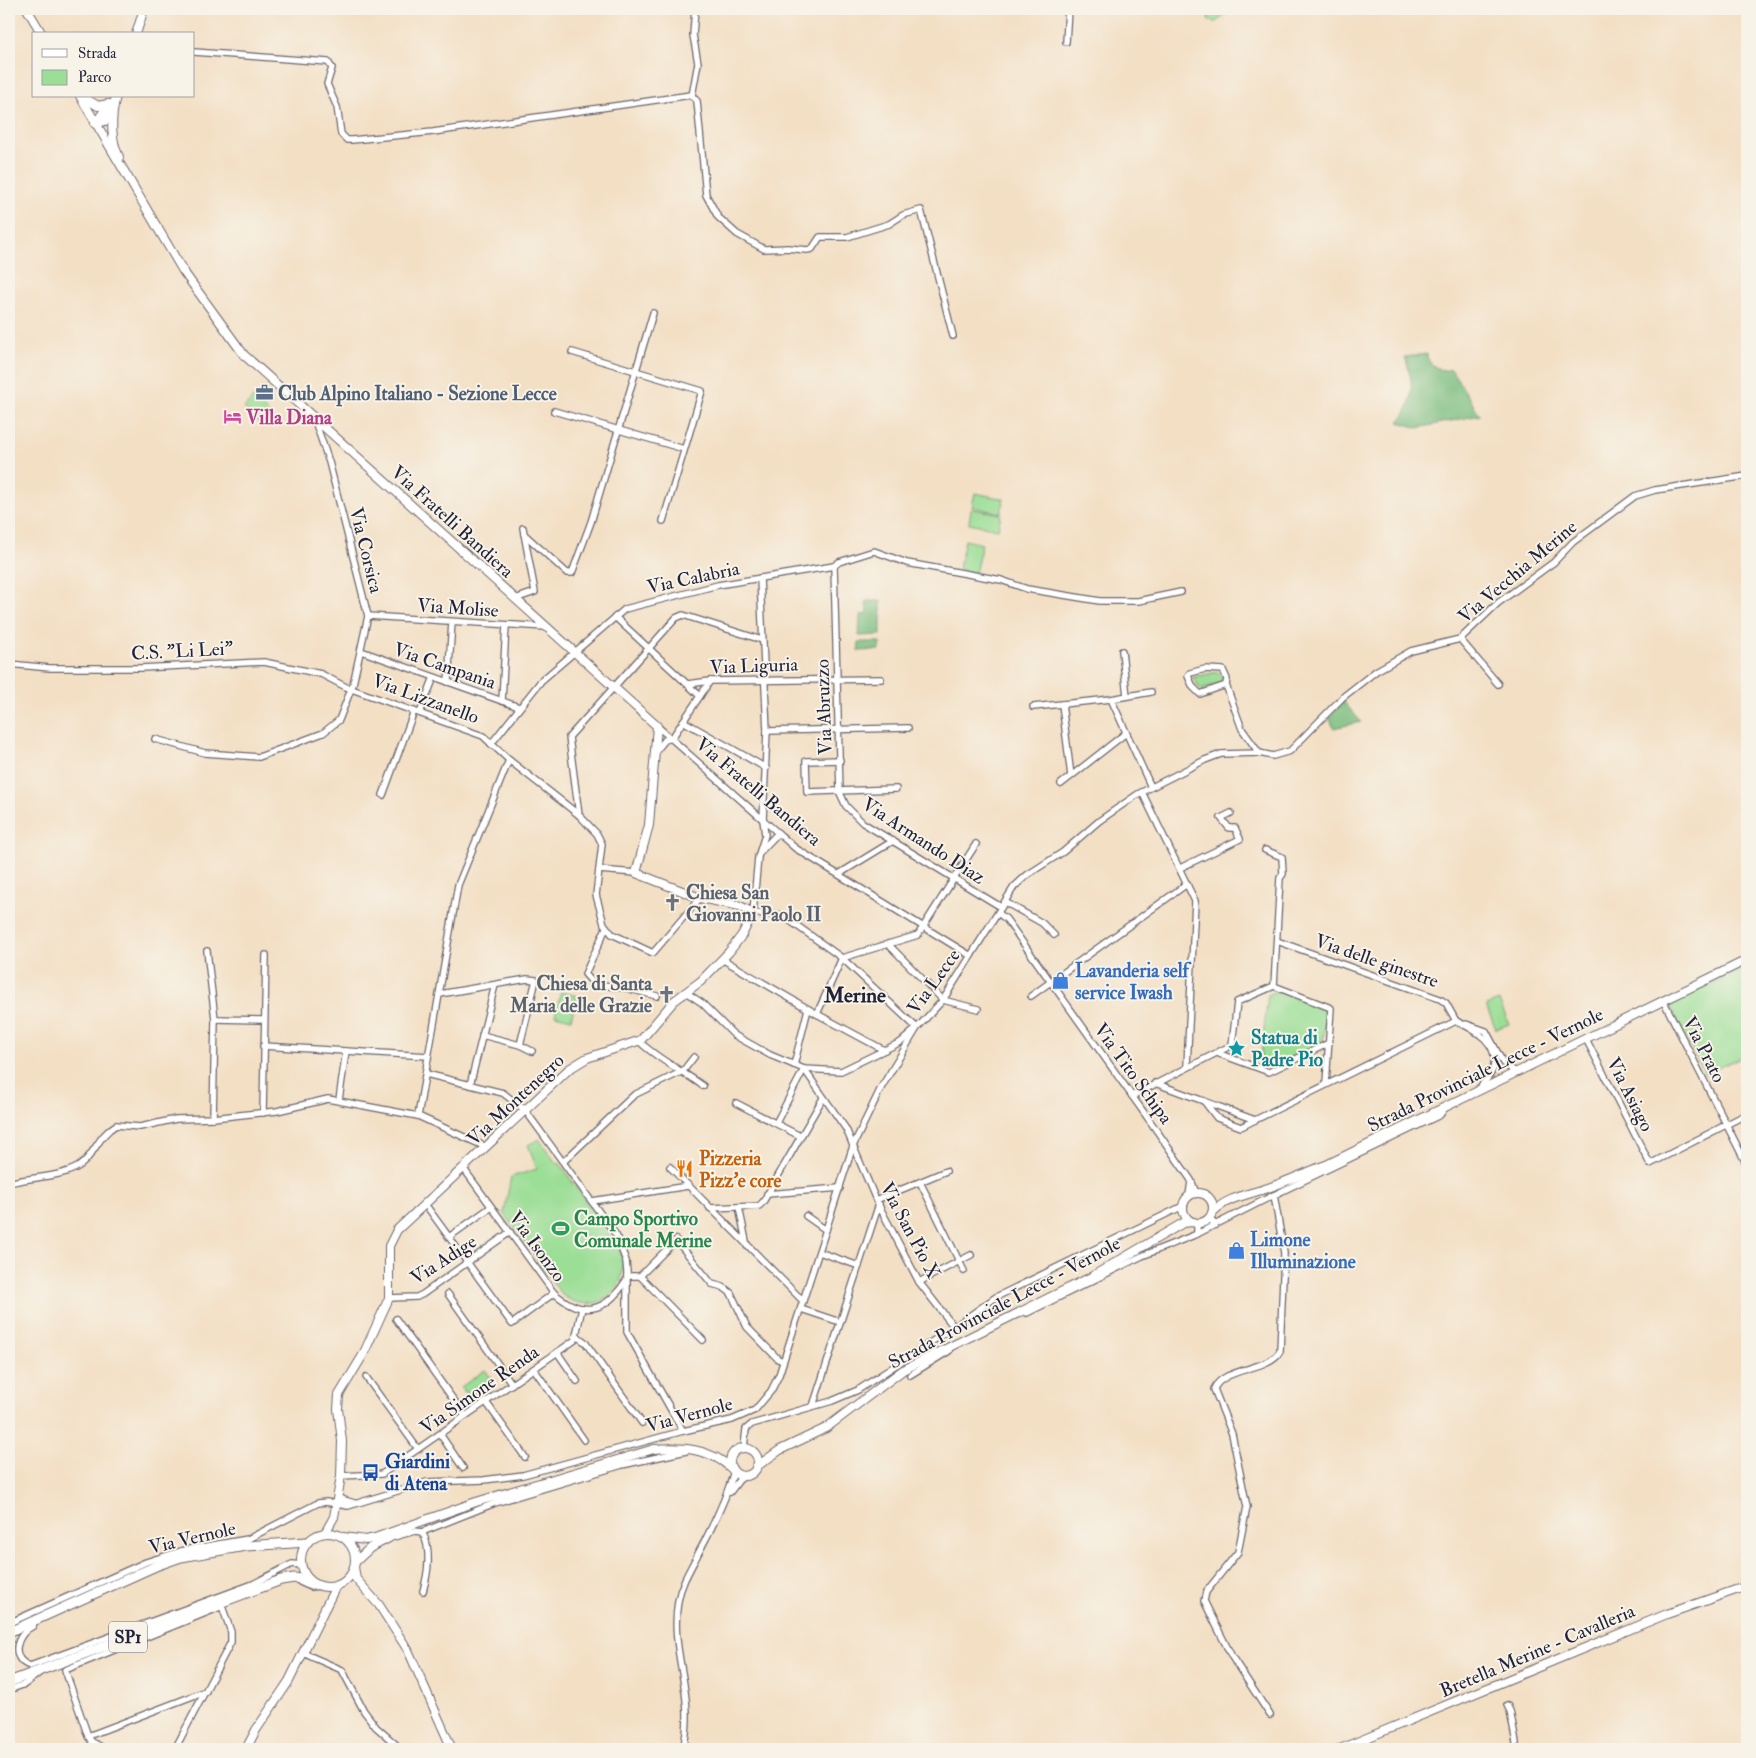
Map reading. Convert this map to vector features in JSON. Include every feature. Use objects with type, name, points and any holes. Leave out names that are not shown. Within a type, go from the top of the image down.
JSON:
[{"type":"main road","points":[[9,1632],[158,1564],[181,1557],[246,1546],[307,1542]]},
{"type":"main road","name":"SP1","points":[[9,1682],[282,1580],[294,1578],[309,1580]]},
{"type":"street","points":[[28,9],[41,32]]},
{"type":"street","points":[[137,32],[144,9]]},
{"type":"street","points":[[695,9],[693,35],[698,63],[692,96],[698,107],[706,195],[712,210],[732,230],[764,249],[788,248],[807,250],[812,249],[820,238],[847,237],[889,224],[902,215],[921,210],[953,336]]},
{"type":"street","points":[[1066,42],[1068,9]]},
{"type":"street","points":[[195,52],[328,62],[332,68],[327,84],[338,106],[341,134],[347,140],[433,132],[692,96]]},
{"type":"street","points":[[82,98],[95,124],[141,201]]},
{"type":"street","points":[[84,98],[98,106],[113,100]]},
{"type":"street","points":[[95,124],[113,100]]},
{"type":"street","points":[[113,100],[113,130],[117,152],[141,196],[141,201]]},
{"type":"street","name":"Via Fratelli Bandiera","points":[[141,201],[183,271],[232,340],[244,355],[315,421],[612,687],[796,848],[971,956]]},
{"type":"street","points":[[515,599],[535,592],[523,531],[567,573],[572,573],[591,522],[653,313]]},
{"type":"street","points":[[572,352],[702,391],[663,521]]},
{"type":"street","points":[[554,411],[684,449]]},
{"type":"street","name":"Via Corsica","points":[[155,739],[205,753],[259,757],[323,733],[339,720],[352,688],[368,616],[331,470],[315,421]]},
{"type":"street","name":"Via Vecchia Merine","points":[[1273,756],[1290,751],[1343,697],[1393,660],[1411,650],[1460,639],[1498,602],[1554,562],[1574,542],[1635,496],[1655,490],[1747,476]]},
{"type":"street","name":"Via Calabria","points":[[491,744],[519,706],[542,681],[615,617],[630,607],[718,585],[834,566],[839,562],[874,551],[907,563],[1001,580],[1027,589],[1100,601],[1138,601],[1181,592]]},
{"type":"street","name":"Via Abruzzo","points":[[834,566],[840,730],[840,791]]},
{"type":"street","points":[[703,1086],[683,1071],[653,1055],[639,1041],[674,1002],[687,993],[722,959],[742,936],[753,914],[760,852],[765,835],[763,820],[767,731],[760,578]]},
{"type":"street","points":[[580,815],[569,737],[612,687],[681,615],[762,640]]},
{"type":"street","name":"Via Molise","points":[[368,616],[546,627]]},
{"type":"street","points":[[615,617],[700,696]]},
{"type":"street","points":[[448,682],[452,622]]},
{"type":"street","points":[[502,700],[506,625]]},
{"type":"street","points":[[1460,639],[1498,684]]},
{"type":"street","name":"Via Campania","points":[[361,651],[519,706]]},
{"type":"street","points":[[1122,652],[1127,696]]},
{"type":"street","name":"C.S. \"Li Lei\"","points":[[9,664],[50,668],[141,668],[264,662],[312,671],[352,688]]},
{"type":"street","points":[[1226,685],[1200,694],[1193,687],[1188,676],[1190,673],[1216,668],[1223,670],[1227,679],[1226,685],[1242,729],[1259,753]]},
{"type":"street","points":[[420,713],[434,677]]},
{"type":"street","name":"Via Liguria","points":[[688,684],[710,681],[881,678]]},
{"type":"street","points":[[656,752],[665,740],[672,738],[710,681]]},
{"type":"street","name":"Via Lizzanello","points":[[352,688],[483,736],[509,760],[580,815],[597,834],[602,844],[596,895],[606,928]]},
{"type":"street","points":[[1033,707],[1111,699],[1151,692]]},
{"type":"street","points":[[1111,699],[1151,787]]},
{"type":"street","points":[[1062,704],[1071,776]]},
{"type":"street","points":[[383,795],[414,711]]},
{"type":"street","points":[[683,721],[766,768]]},
{"type":"street","points":[[636,873],[648,825],[657,726]]},
{"type":"street","points":[[767,731],[908,728]]},
{"type":"street","points":[[1061,784],[1126,733]]},
{"type":"street","name":"Via Lecce","points":[[687,993],[702,1003],[734,1035],[770,1055],[804,1070],[841,1071],[901,1042],[917,1028],[943,1000],[1014,886],[1027,875],[1063,852],[1100,821],[1151,787],[1221,754],[1259,753],[1273,756]]},
{"type":"street","points":[[418,1116],[458,885],[509,760]]},
{"type":"street","points":[[840,760],[806,761],[807,792],[896,789]]},
{"type":"street","name":"Via Armando Diaz","points":[[840,791],[846,806],[856,818],[1001,907],[1042,923],[1054,935]]},
{"type":"street","points":[[1142,792],[1180,868],[1196,906],[1187,1066]]},
{"type":"street","points":[[1180,868],[1240,840],[1235,828],[1229,828],[1221,818],[1230,813]]},
{"type":"street","points":[[760,852],[778,833]]},
{"type":"street","points":[[839,874],[893,841]]},
{"type":"street","points":[[816,1014],[842,959],[918,936],[976,844]]},
{"type":"street","points":[[1265,850],[1282,857],[1283,874],[1274,986]]},
{"type":"street","points":[[598,870],[636,873],[700,898],[740,906],[753,914],[782,915],[842,959],[917,1028]]},
{"type":"street","points":[[1031,996],[1187,884]]},
{"type":"street","points":[[656,996],[626,988],[594,984],[585,974],[606,928],[612,934],[653,953],[700,898]]},
{"type":"street","name":"Via Tito Schipa","points":[[1001,907],[1051,982],[1191,1180],[1193,1194]]},
{"type":"street","name":"Via delle ginestre","points":[[1277,941],[1440,999],[1446,1003],[1456,1021]]},
{"type":"street","points":[[888,944],[943,1000],[978,1009]]},
{"type":"street","points":[[207,951],[215,1019],[213,1118]]},
{"type":"street","points":[[263,1113],[266,955]]},
{"type":"street","points":[[722,959],[816,1014],[884,1050]]},
{"type":"street","name":"Strada Provinciale Lecce - Vernole","points":[[746,1475],[780,1450],[826,1428],[903,1370],[1091,1277],[1183,1223],[1195,1222],[1210,1215],[1221,1204],[1233,1198],[1268,1188],[1326,1164],[1476,1093],[1747,960]]},
{"type":"street","points":[[440,994],[527,979],[536,980],[520,1045]]},
{"type":"street","points":[[470,1085],[495,985]]},
{"type":"street","points":[[1132,1096],[1187,1066],[1232,1045],[1237,1002],[1274,986],[1331,1008],[1326,1084]]},
{"type":"street","name":"Via Prato","points":[[1663,1000],[1747,1165]]},
{"type":"street","points":[[794,1065],[808,1009]]},
{"type":"street","points":[[215,1019],[264,1020]]},
{"type":"street","points":[[1204,1101],[1217,1118],[1241,1127],[1456,1021],[1480,1033],[1486,1039],[1492,1052],[1493,1068],[1496,1075],[1502,1080]]},
{"type":"street","points":[[1462,1024],[1486,1031],[1503,1063],[1517,1073]]},
{"type":"street","name":"Via Vernole","points":[[9,1623],[146,1562],[184,1550],[248,1540],[318,1503],[337,1503],[345,1506],[427,1482],[484,1480],[523,1475],[683,1431],[732,1420],[755,1410],[771,1391],[783,1361],[853,1144],[881,1088],[917,1028]]},
{"type":"street","points":[[482,1035],[520,1045],[532,1051]]},
{"type":"street","name":"Via Asiago","points":[[1586,1039],[1650,1164],[1727,1125]]},
{"type":"street","name":"Via Montenegro","points":[[389,1298],[389,1257],[392,1237],[405,1221],[577,1064],[586,1058],[639,1041]]},
{"type":"street","points":[[1217,1052],[1269,1072],[1328,1043]]},
{"type":"street","points":[[263,1046],[428,1056]]},
{"type":"street","points":[[339,1100],[346,1051]]},
{"type":"street","points":[[564,1161],[634,1095],[683,1071],[694,1057]]},
{"type":"street","points":[[1502,1080],[1503,1063]]},
{"type":"street","points":[[1476,1093],[1493,1068]]},
{"type":"street","points":[[776,1123],[804,1070],[846,1130],[853,1144]]},
{"type":"street","points":[[426,1074],[503,1093],[525,1110],[564,1161],[621,1247],[626,1261],[627,1332],[683,1431]]},
{"type":"street","points":[[1155,1083],[1255,1120]]},
{"type":"street","points":[[710,1208],[759,1206],[768,1194],[823,1098]]},
{"type":"street","points":[[9,1183],[62,1173],[78,1167],[83,1164],[104,1134],[116,1125],[140,1127],[168,1120],[263,1113],[318,1100],[339,1100],[418,1116],[486,1147]]},
{"type":"street","points":[[736,1103],[800,1136]]},
{"type":"street","points":[[910,1374],[969,1340],[1142,1256],[1197,1234],[1440,1115],[1445,1108]]},
{"type":"street","points":[[1727,1125],[1747,1114]]},
{"type":"street","name":"Via San Pio X","points":[[853,1144],[878,1202],[919,1282],[954,1327]]},
{"type":"street","points":[[670,1167],[803,1302]]},
{"type":"street","name":"Via Isonzo","points":[[464,1169],[554,1293],[565,1303],[582,1308]]},
{"type":"street","points":[[813,1406],[878,1202],[946,1171]]},
{"type":"street","points":[[920,1182],[964,1271]]},
{"type":"street","points":[[592,1201],[688,1186]]},
{"type":"street","points":[[768,1194],[840,1188]]},
{"type":"street","name":"Strada Provinciale Lecce - Vernole","points":[[1168,1231],[1193,1194],[1210,1198],[1233,1198]]},
{"type":"street","points":[[1270,1715],[1232,1657],[1204,1601],[1206,1592],[1239,1549],[1247,1507],[1232,1434],[1214,1389],[1220,1381],[1275,1358],[1280,1349],[1284,1253],[1274,1195]]},
{"type":"street","points":[[1210,1198],[1213,1206],[1210,1215],[1215,1225]]},
{"type":"street","points":[[425,1204],[512,1324],[554,1293]]},
{"type":"street","points":[[739,1206],[748,1246]]},
{"type":"street","points":[[449,1237],[491,1207]]},
{"type":"street","points":[[744,1448],[746,1430],[752,1424],[858,1390],[996,1297],[1183,1209],[1195,1222],[1197,1234]]},
{"type":"street","points":[[806,1216],[826,1230]]},
{"type":"street","name":"Via Adige","points":[[389,1298],[417,1297],[510,1232]]},
{"type":"street","points":[[626,1278],[640,1276],[676,1240],[712,1284],[724,1287],[731,1293],[747,1327],[778,1359],[783,1361]]},
{"type":"street","points":[[819,1252],[859,1266]]},
{"type":"street","points":[[919,1282],[971,1255]]},
{"type":"street","points":[[640,1276],[703,1340]]},
{"type":"street","points":[[626,1278],[615,1296],[605,1305],[582,1308],[577,1336],[585,1342],[642,1423]]},
{"type":"street","points":[[448,1294],[512,1384]]},
{"type":"street","points":[[325,1533],[334,1517],[342,1476],[342,1441],[338,1409],[339,1395],[364,1355],[389,1298]]},
{"type":"street","points":[[801,1309],[840,1322]]},
{"type":"street","points":[[396,1319],[465,1416]]},
{"type":"street","name":"Via Simone Renda","points":[[342,1476],[382,1474],[575,1340],[577,1336]]},
{"type":"street","points":[[557,1352],[577,1381]]},
{"type":"street","points":[[534,1368],[584,1440]]},
{"type":"street","points":[[366,1377],[418,1449]]},
{"type":"street","points":[[486,1402],[525,1457]]},
{"type":"street","points":[[440,1434],[464,1468]]},
{"type":"street","points":[[246,1749],[256,1730],[280,1697],[323,1610],[339,1585],[347,1580],[355,1565],[370,1548],[430,1520],[476,1502],[654,1449],[683,1447],[709,1454],[724,1462],[733,1470],[746,1475]]},
{"type":"street","points":[[709,1454],[734,1452],[744,1448],[754,1453],[758,1460],[756,1467]]},
{"type":"street","points":[[390,1538],[415,1531],[422,1532],[495,1503],[622,1465],[692,1450]]},
{"type":"street","name":"Strada Provinciale Lecce - Vernole","points":[[754,1453],[763,1454],[780,1450]]},
{"type":"street","points":[[727,1496],[733,1470],[730,1460],[734,1452]]},
{"type":"street","points":[[683,1749],[689,1722],[675,1631],[678,1600],[686,1577],[727,1496],[739,1480],[746,1475]]},
{"type":"street","points":[[340,1489],[347,1500],[354,1503]]},
{"type":"street","name":"Via Vernole","points":[[337,1503],[341,1499],[347,1500]]},
{"type":"street","points":[[334,1517],[341,1536],[354,1551],[356,1579],[368,1595]]},
{"type":"street","points":[[323,1610],[323,1595],[320,1587],[309,1580],[301,1565],[301,1554],[312,1537],[325,1533],[366,1540],[430,1520]]},
{"type":"street","points":[[426,1538],[434,1528]]},
{"type":"street","points":[[422,1532],[426,1538],[428,1571],[423,1591]]},
{"type":"street","points":[[78,1600],[68,1608],[25,1630],[19,1638],[17,1647],[17,1656],[22,1664],[30,1666],[253,1584],[292,1564],[301,1565]]},
{"type":"street","points":[[105,1749],[92,1742],[88,1736],[65,1670],[222,1606],[295,1580],[312,1587],[339,1585],[359,1588],[379,1605],[408,1650],[452,1749]]},
{"type":"street","name":"Bretella Merine - Cavalleria","points":[[1340,1749],[1667,1614],[1747,1586]]},
{"type":"street","points":[[175,1749],[228,1650],[232,1637],[222,1606]]},
{"type":"street","points":[[303,1653],[342,1670],[364,1711],[376,1727],[401,1749]]},
{"type":"street","points":[[9,1690],[25,1684],[44,1670]]},
{"type":"street","points":[[88,1736],[206,1691]]},
{"type":"street","points":[[1507,1706],[1510,1710],[1516,1743]]},
{"type":"green space","points":[[1206,9],[1233,9],[1216,22],[1209,21]]},
{"type":"green space","points":[[1427,354],[1428,360],[1434,366],[1443,371],[1451,369],[1480,415],[1418,428],[1399,422],[1408,406],[1411,391],[1410,375],[1405,357]]},
{"type":"green space","points":[[253,398],[272,417],[262,426],[244,408]]},
{"type":"green space","points":[[975,493],[1004,499],[1001,513],[972,507]]},
{"type":"green space","points":[[971,509],[1001,514],[998,529],[969,523]]},
{"type":"green space","points":[[965,540],[982,544],[975,573],[959,569]]},
{"type":"green space","points":[[866,601],[881,601],[881,635],[859,636],[860,615],[867,614]]},
{"type":"green space","points":[[859,642],[880,642],[880,650],[858,651]]},
{"type":"green space","points":[[1218,672],[1223,677],[1222,682],[1202,690],[1193,677]]},
{"type":"green space","points":[[1343,701],[1361,722],[1334,728],[1329,718]]},
{"type":"green space","points":[[1743,969],[1747,977],[1747,1054],[1705,1074],[1669,1004]]},
{"type":"green space","points":[[1276,991],[1327,1009],[1323,1042],[1270,1067],[1260,1064],[1268,995]]},
{"type":"green space","points":[[561,992],[577,996],[571,1019],[555,1015]]},
{"type":"green space","points":[[1499,1001],[1509,1024],[1496,1029],[1486,1006]]},
{"type":"green space","name":"Campo Sportivo Comunale Merine","points":[[539,1139],[556,1163],[559,1162],[621,1253],[623,1267],[621,1279],[616,1289],[608,1297],[598,1302],[586,1304],[562,1295],[504,1213],[511,1177],[537,1169],[528,1145]]},
{"type":"green space","points":[[485,1370],[494,1382],[470,1399],[461,1387]]},
{"type":"place","name":"Club Alpino Italiano - Sezione Lecce","points":[[264,393]]},
{"type":"place","name":"Villa Diana","points":[[232,417]]},
{"type":"place","name":"Chiesa San Giovanni Paolo II","points":[[672,903]]},
{"type":"place","name":"Lavanderia self service Iwash","points":[[1061,981]]},
{"type":"place","name":"Chiesa di Santa Maria delle Grazie","points":[[666,994]]},
{"type":"place","name":"Statua di Padre Pio","points":[[1237,1048]]},
{"type":"place","name":"Pizzeria Pizz'e core","points":[[685,1169]]},
{"type":"place","name":"Campo Sportivo Comunale Merine","points":[[560,1229]]},
{"type":"place","name":"Limone Illuminazione","points":[[1236,1250]]},
{"type":"place","name":"Giardini di Atena","points":[[371,1472]]},
{"type":"district","name":"Merine","points":[[855,995]]}]
